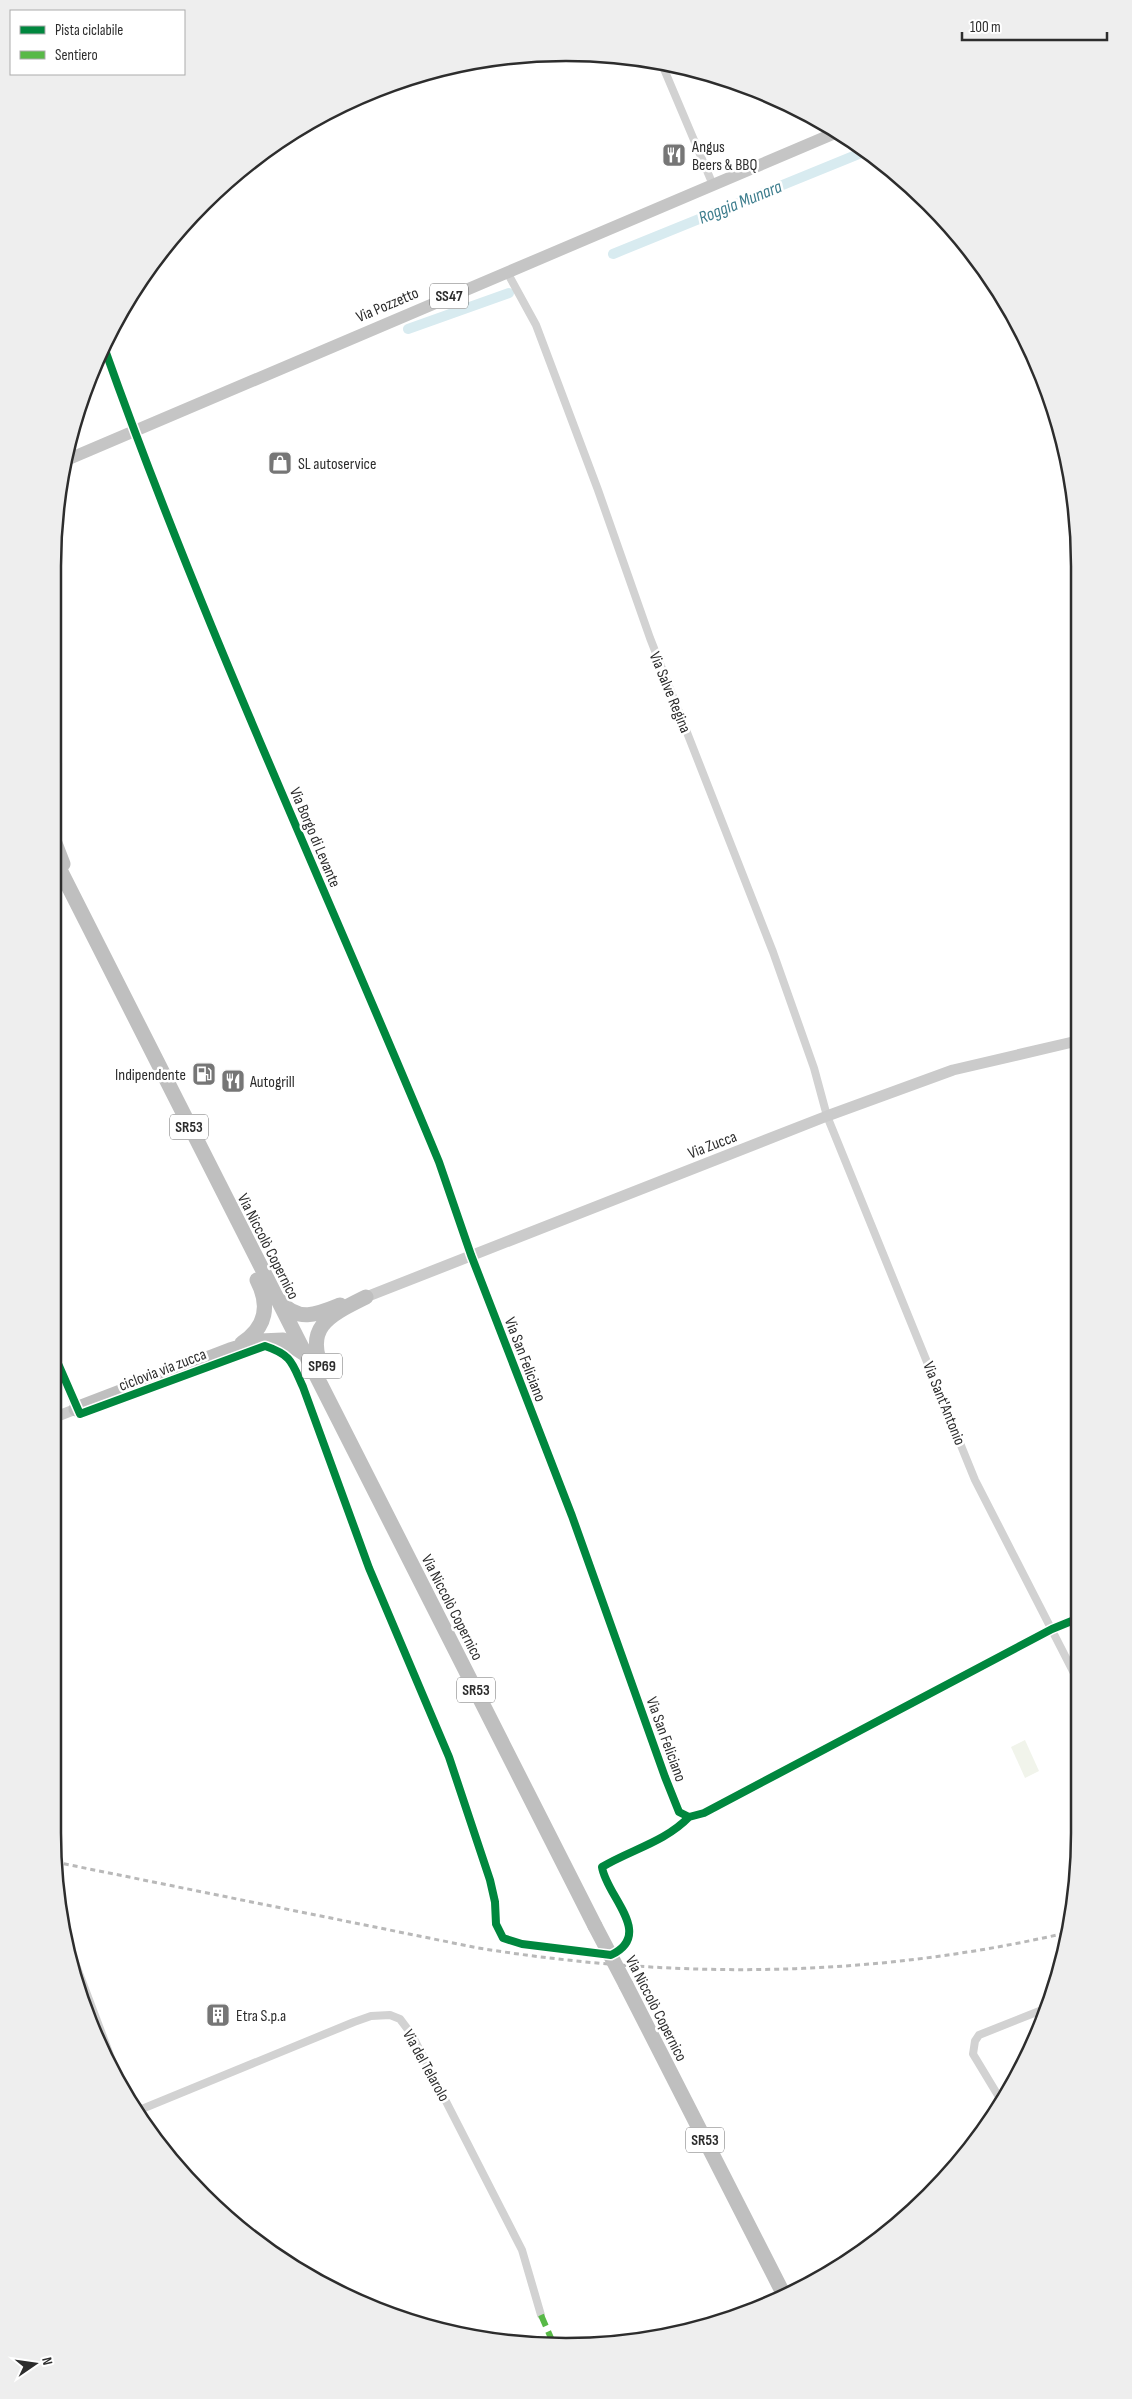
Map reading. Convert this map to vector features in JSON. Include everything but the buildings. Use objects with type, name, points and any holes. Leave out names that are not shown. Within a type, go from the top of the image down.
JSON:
[{"type":"highway","points":[[61,862],[78,908]]},
{"type":"highway","name":"SR53","points":[[61,874],[78,908]]},
{"type":"highway","points":[[61,883],[78,908]]},
{"type":"highway","name":"Via Niccolò Copernico","points":[[78,908],[781,2290]]},
{"type":"highway","name":"SP69","points":[[227,1202],[240,1245],[263,1291],[266,1311],[264,1321],[258,1331],[230,1350]]},
{"type":"highway","name":"SP69","points":[[273,1292],[291,1312],[305,1316],[366,1297]]},
{"type":"highway","name":"SP69","points":[[356,1455],[344,1411],[321,1365],[316,1352],[316,1343],[317,1335],[330,1319],[338,1312],[366,1297]]},
{"type":"highway","name":"SP69","points":[[76,1409],[230,1350],[276,1338],[289,1342],[306,1356]]},
{"type":"main road","name":"Via Pozzetto","points":[[73,457],[829,136]]},
{"type":"street","points":[[665,71],[713,185]]},
{"type":"street","name":"Via Salve Regina","points":[[507,272],[536,325],[598,490],[650,638],[773,952],[814,1068],[827,1116]]},
{"type":"street","name":"Via Borgo di Levante","points":[[107,356],[183,559],[439,1162],[471,1255]]},
{"type":"street","name":"Via Zucca","points":[[366,1297],[827,1116],[952,1070],[1071,1042]]},
{"type":"street","name":"Via Sant'Antonio","points":[[827,1116],[975,1480],[1071,1667]]},
{"type":"street","name":"Via San Feliciano","points":[[471,1255],[572,1516],[665,1777],[680,1812],[688,1817],[704,1813],[1052,1629],[1071,1621]]},
{"type":"street","points":[[61,1373],[76,1409]]},
{"type":"street","name":"SP69","points":[[61,1415],[76,1409]]},
{"type":"street","points":[[997,2094],[973,2054],[974,2040],[979,2035],[1038,2012]]},
{"type":"street","name":"Via del Telarolo","points":[[143,2108],[371,2016],[390,2015],[400,2020],[427,2060],[522,2250],[541,2315]]},
{"type":"shaded area","points":[[1025,1740],[1039,1771],[1025,1778],[1011,1747]]},
{"type":"waterway","name":"Roggia Munara","points":[[613,254],[857,154]]},
{"type":"waterway","name":"Roggia Munara","points":[[408,329],[509,293]]},
{"type":"railway","points":[[62,1863],[478,1948],[627,1965],[701,1969],[849,1966],[923,1958],[996,1947],[1060,1934]]},
{"type":"marked path","points":[[541,2315],[551,2338]]},
{"type":"cycle path","points":[[107,356],[182,553],[266,757],[439,1162],[471,1255],[572,1516],[679,1812],[689,1817],[704,1813],[1052,1629],[1071,1621]]},
{"type":"cycle path","name":"ciclovia via zucca","points":[[61,1370],[80,1414],[265,1346],[281,1353],[290,1361],[303,1387],[369,1568],[449,1757],[490,1880],[495,1902],[496,1924],[503,1938],[522,1944],[611,1955],[623,1946],[629,1936],[629,1926],[605,1878],[602,1867],[669,1833],[689,1817]]},
{"type":"place","name":"Angus Beers & BBQ","points":[[674,155]]},
{"type":"place","name":"SL autoservice","points":[[280,463]]},
{"type":"place","name":"Indipendente","points":[[204,1074]]},
{"type":"place","name":"Autogrill","points":[[233,1081]]},
{"type":"place","name":"Etra S.p.a","points":[[218,2015]]}]
